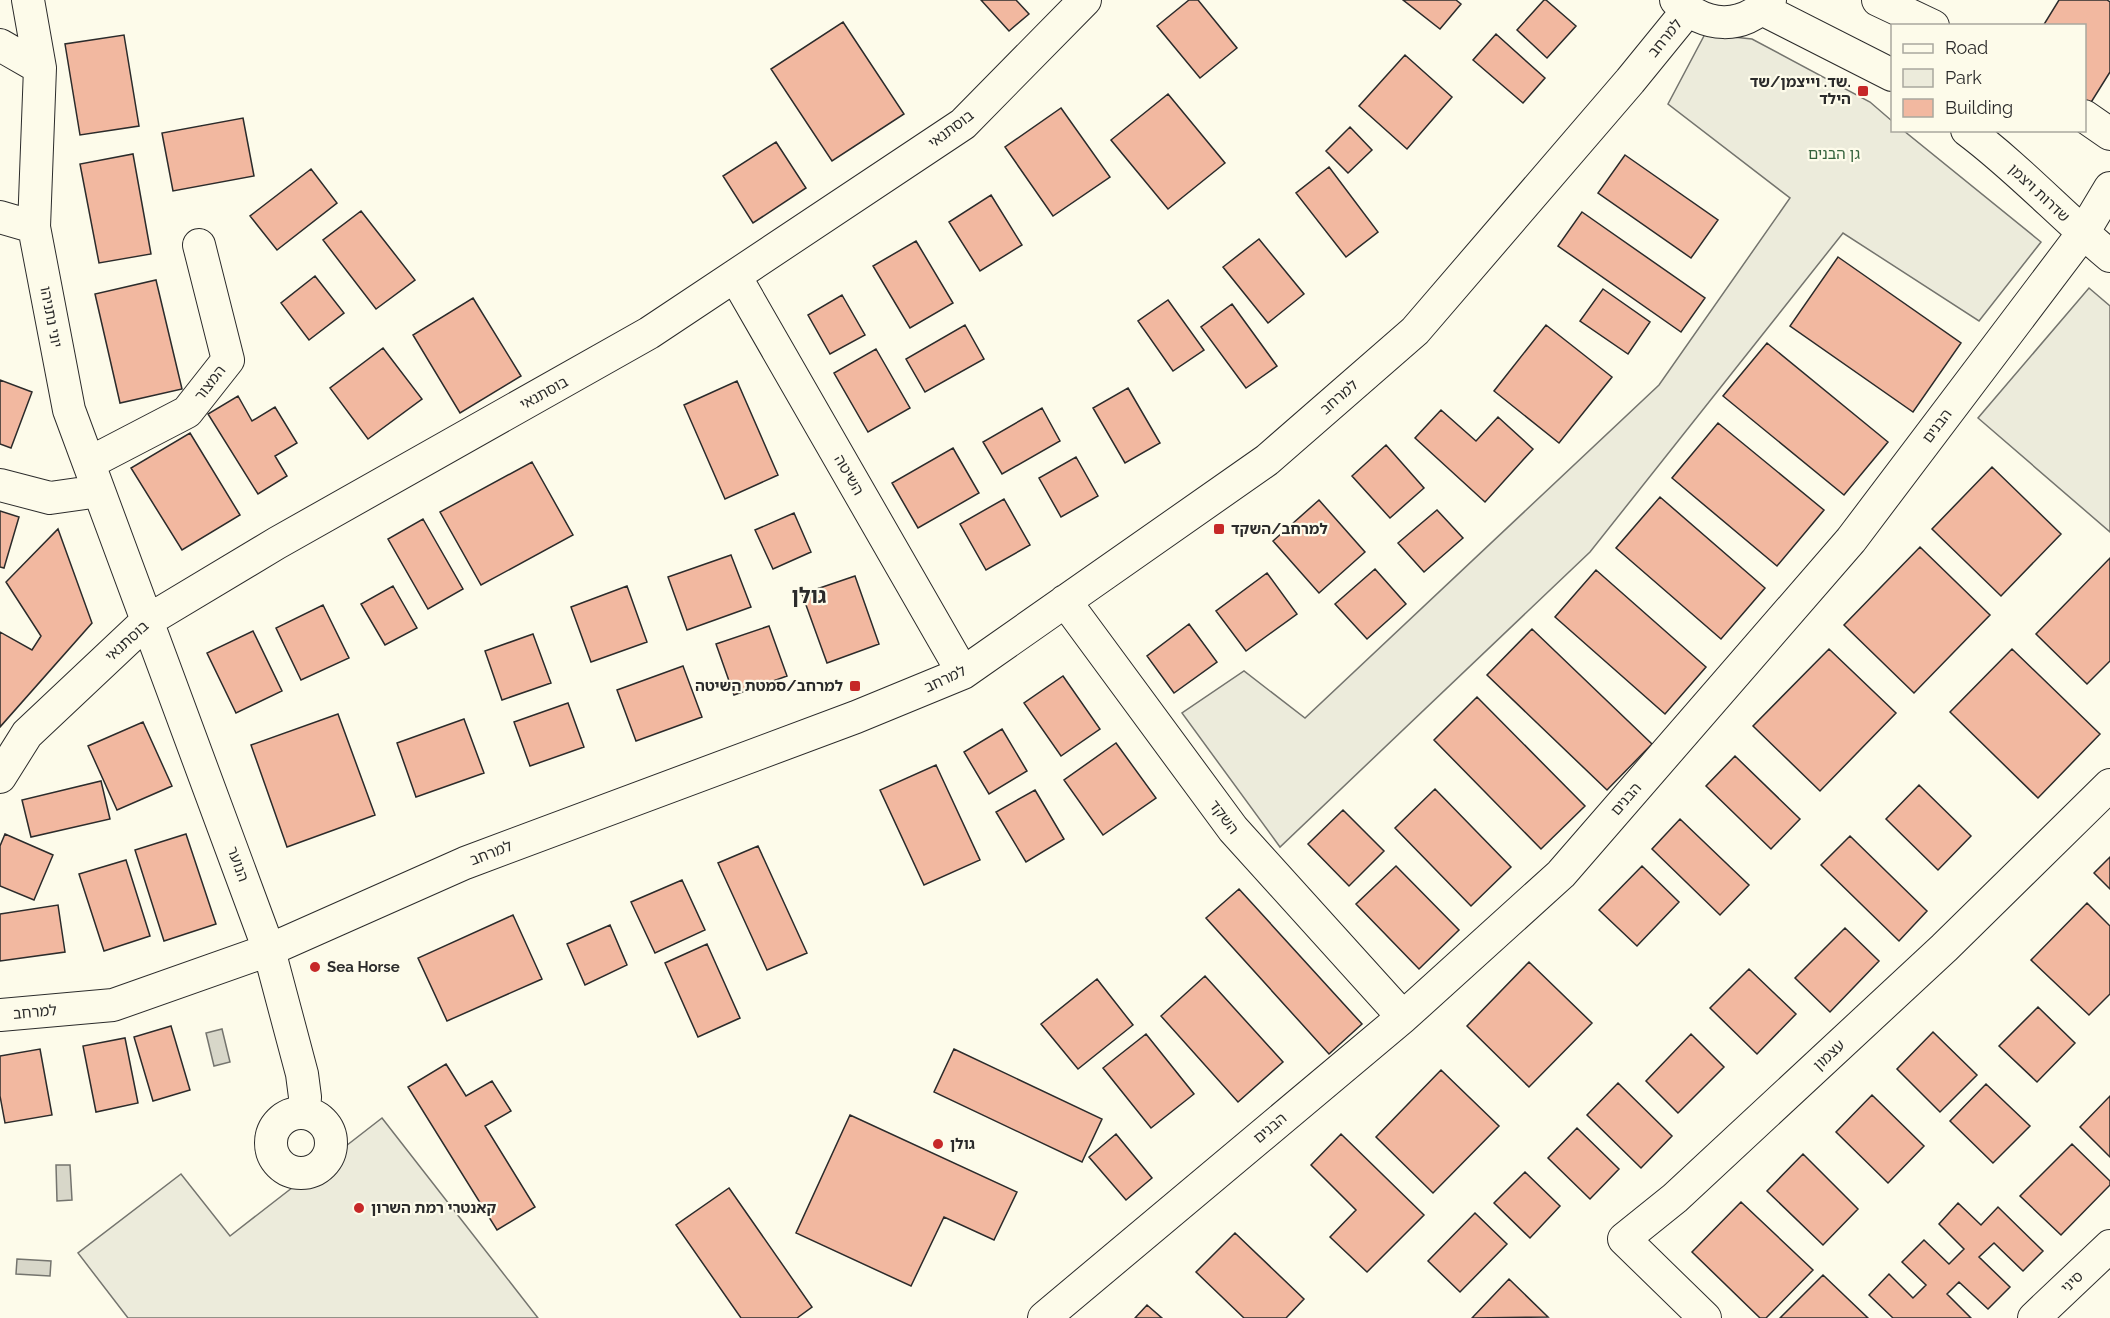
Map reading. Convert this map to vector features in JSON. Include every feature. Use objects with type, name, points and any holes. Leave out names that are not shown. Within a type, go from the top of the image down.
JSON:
[{"type":"street","name":"יוני נתניהו","points":[[28,0],[40,68],[34,227],[69,410],[147,621]]},
{"type":"street","name":"בוסתנאי","points":[[0,777],[27,734],[147,621],[277,543],[649,333],[963,124],[1086,0]]},
{"type":"street","points":[[1878,0],[1929,24]]},
{"type":"street","points":[[1681,5],[1705,20],[1725,23],[1744,19],[1766,4],[1891,74]]},
{"type":"street","name":"למרחב","points":[[0,1015],[113,1005],[269,950],[465,863],[856,717],[963,673],[1267,460],[1415,331],[1630,81],[1681,5]]},
{"type":"street","points":[[0,45],[40,68]]},
{"type":"street","points":[[0,54],[40,68]]},
{"type":"street","points":[[2086,117],[2110,134]]},
{"type":"street","name":"שדרות ויצמן","points":[[1970,132],[1991,148],[2110,256]]},
{"type":"street","name":"הבנים","points":[[1044,1318],[1403,1017],[1561,874],[1858,531],[2083,233],[2110,188]]},
{"type":"street","points":[[0,217],[34,227]]},
{"type":"street","name":"המצור","points":[[94,477],[187,412],[228,360],[199,245]]},
{"type":"street","name":"השיטה","points":[[735,276],[963,673]]},
{"type":"street","points":[[0,485],[50,498],[94,477]]},
{"type":"street","name":"השקד","points":[[1065,601],[1233,830],[1403,1017]]},
{"type":"street","name":"הנוער","points":[[147,621],[269,950],[302,1074],[305,1097],[304,1113]]},
{"type":"street","name":"עצמון","points":[[1705,1318],[1624,1239],[1675,1198],[1944,948],[2110,785]]},
{"type":"street","name":"סיני","points":[[2034,1318],[2110,1246]]},
{"type":"green space","name":"גן הבנים","points":[[1705,34],[1752,39],[1870,102],[1891,120],[1891,132],[1905,132],[2041,242],[1979,321],[1843,233],[1590,552],[1280,847],[1182,713],[1244,671],[1305,718],[1659,385],[1790,198],[1668,104]]},
{"type":"green space","points":[[2089,288],[2110,306],[2110,532],[1978,418]]},
{"type":"green space","name":"קאנטרי רמת השרון","points":[[382,1118],[538,1318],[128,1318],[78,1253],[181,1174],[230,1236]]},
{"type":"shaded area","points":[[222,1029],[230,1062],[214,1066],[206,1033]]},
{"type":"shaded area","points":[[56,1165],[70,1165],[72,1200],[57,1201]]},
{"type":"shaded area","points":[[17,1259],[51,1261],[50,1276],[16,1274]]},
{"type":"building","points":[[981,0],[1016,0],[1029,14],[1009,31]]},
{"type":"building","points":[[1189,0],[1198,0],[1237,48],[1200,78],[1157,26]]},
{"type":"building","points":[[1403,0],[1456,0],[1461,4],[1440,29]]},
{"type":"building","points":[[1544,0],[1576,26],[1547,58],[1517,30]]},
{"type":"building","points":[[2059,0],[2107,0],[2110,2],[2110,72],[2090,104],[2086,102],[2086,24],[2044,24]]},
{"type":"building","points":[[843,22],[904,114],[832,161],[771,69]]},
{"type":"building","points":[[1496,34],[1545,78],[1523,103],[1473,60]]},
{"type":"building","points":[[124,35],[139,126],[80,135],[65,44]]},
{"type":"building","points":[[1405,55],[1452,97],[1407,149],[1359,106]]},
{"type":"building","points":[[1168,94],[1225,163],[1168,209],[1111,140]]},
{"type":"building","points":[[1061,108],[1110,177],[1053,216],[1005,147]]},
{"type":"building","points":[[243,118],[254,176],[173,191],[162,133]]},
{"type":"building","points":[[1350,127],[1372,150],[1348,173],[1326,151]]},
{"type":"building","points":[[776,142],[806,188],[753,223],[723,176]]},
{"type":"building","points":[[133,154],[151,254],[99,263],[80,164]]},
{"type":"building","points":[[1625,155],[1718,220],[1691,258],[1598,193]]},
{"type":"building","points":[[1329,167],[1378,232],[1346,257],[1296,193]]},
{"type":"building","points":[[311,169],[337,203],[277,250],[250,216]]},
{"type":"building","points":[[991,195],[1022,245],[980,271],[949,222]]},
{"type":"building","points":[[361,211],[415,280],[376,309],[323,240]]},
{"type":"building","points":[[1582,212],[1705,298],[1681,332],[1558,246]]},
{"type":"building","points":[[1259,239],[1304,294],[1268,323],[1223,267]]},
{"type":"building","points":[[916,241],[953,303],[910,328],[873,266]]},
{"type":"building","points":[[1838,257],[1961,343],[1913,412],[1790,326]]},
{"type":"building","points":[[315,276],[344,313],[309,340],[281,303]]},
{"type":"building","points":[[156,280],[182,389],[120,403],[95,294]]},
{"type":"building","points":[[1603,289],[1650,322],[1628,354],[1580,321]]},
{"type":"building","points":[[842,295],[865,335],[830,354],[808,315]]},
{"type":"building","points":[[473,298],[521,376],[460,413],[413,335]]},
{"type":"building","points":[[1168,300],[1204,350],[1173,371],[1138,321]]},
{"type":"building","points":[[1232,304],[1277,366],[1246,388],[1201,327]]},
{"type":"building","points":[[965,325],[984,359],[925,392],[906,359]]},
{"type":"building","points":[[1546,325],[1612,377],[1559,443],[1494,391]]},
{"type":"building","points":[[1767,343],[1888,442],[1844,495],[1723,396]]},
{"type":"building","points":[[383,348],[422,399],[368,439],[330,388]]},
{"type":"building","points":[[876,349],[910,408],[868,432],[834,373]]},
{"type":"building","points":[[0,380],[32,392],[11,448],[0,444]]},
{"type":"building","points":[[737,381],[778,475],[725,499],[684,405]]},
{"type":"building","points":[[1128,388],[1160,443],[1125,463],[1093,408]]},
{"type":"building","points":[[238,396],[252,421],[275,407],[297,443],[275,456],[287,476],[258,494],[208,414]]},
{"type":"building","points":[[1042,408],[1060,441],[1002,474],[983,442]]},
{"type":"building","points":[[1441,410],[1476,441],[1498,417],[1533,449],[1485,502],[1415,438]]},
{"type":"building","points":[[1718,423],[1824,510],[1777,566],[1672,478]]},
{"type":"building","points":[[190,433],[240,515],[182,550],[131,468]]},
{"type":"building","points":[[1386,445],[1424,488],[1390,518],[1352,476]]},
{"type":"building","points":[[953,448],[979,493],[918,528],[892,483]]},
{"type":"building","points":[[1076,457],[1098,496],[1061,517],[1039,478]]},
{"type":"building","points":[[532,462],[573,535],[481,585],[440,512]]},
{"type":"building","points":[[1992,467],[2061,534],[2001,596],[1932,529]]},
{"type":"building","points":[[1660,497],[1765,588],[1721,639],[1616,548]]},
{"type":"building","points":[[1004,499],[1030,545],[986,570],[960,524]]},
{"type":"building","points":[[1319,500],[1365,552],[1319,593],[1273,541]]},
{"type":"building","points":[[1437,510],[1463,538],[1424,572],[1398,543]]},
{"type":"building","points":[[0,511],[19,517],[4,568],[0,567]]},
{"type":"building","points":[[794,513],[811,552],[773,569],[755,530]]},
{"type":"building","points":[[423,519],[463,589],[428,609],[388,539]]},
{"type":"building","points":[[58,529],[92,623],[0,727],[0,632],[32,650],[41,636],[6,582]]},
{"type":"building","points":[[1920,547],[1990,615],[1914,693],[1844,625]]},
{"type":"building","points":[[731,555],[751,607],[687,630],[668,577]]},
{"type":"building","points":[[2110,558],[2110,661],[2087,684],[2036,634]]},
{"type":"building","points":[[1375,569],[1406,604],[1367,639],[1335,604]]},
{"type":"building","points":[[1596,570],[1706,667],[1665,714],[1555,617]]},
{"type":"building","points":[[1267,573],[1297,614],[1246,651],[1216,611]]},
{"type":"building","points":[[855,576],[879,644],[827,663],[802,594]]},
{"type":"building","points":[[393,586],[417,628],[385,645],[361,604]]},
{"type":"building","points":[[627,586],[647,642],[591,662],[571,607]]},
{"type":"building","points":[[323,605],[349,658],[301,680],[276,628]]},
{"type":"building","points":[[1189,624],[1217,662],[1174,693],[1147,656]]},
{"type":"building","points":[[769,626],[787,676],[734,695],[716,644]]},
{"type":"building","points":[[1532,629],[1652,744],[1607,790],[1487,675]]},
{"type":"building","points":[[253,631],[282,691],[236,713],[207,653]]},
{"type":"building","points":[[533,634],[551,683],[502,700],[485,651]]},
{"type":"building","points":[[1829,649],[1896,713],[1820,791],[1753,726]]},
{"type":"building","points":[[2012,649],[2100,734],[2038,798],[1950,712]]},
{"type":"building","points":[[683,666],[702,717],[636,741],[617,690]]},
{"type":"building","points":[[1063,676],[1100,729],[1061,756],[1024,703]]},
{"type":"building","points":[[1477,697],[1585,806],[1541,849],[1434,740]]},
{"type":"building","points":[[568,703],[584,747],[530,766],[514,722]]},
{"type":"building","points":[[338,714],[375,815],[287,847],[251,745]]},
{"type":"building","points":[[464,719],[484,773],[416,797],[397,743]]},
{"type":"building","points":[[143,722],[172,786],[117,810],[88,746]]},
{"type":"building","points":[[1002,729],[1027,771],[989,794],[964,752]]},
{"type":"building","points":[[1116,743],[1156,798],[1103,835],[1064,780]]},
{"type":"building","points":[[1735,756],[1800,819],[1771,849],[1706,786]]},
{"type":"building","points":[[936,765],[980,860],[924,885],[880,790]]},
{"type":"building","points":[[101,781],[110,819],[31,837],[22,800]]},
{"type":"building","points":[[1919,785],[1971,836],[1938,870],[1886,819]]},
{"type":"building","points":[[1435,789],[1511,867],[1471,906],[1395,828]]},
{"type":"building","points":[[1035,790],[1064,839],[1026,862],[996,812]]},
{"type":"building","points":[[1343,810],[1384,851],[1349,886],[1308,844]]},
{"type":"building","points":[[1680,819],[1749,885],[1720,915],[1652,849]]},
{"type":"building","points":[[5,834],[53,855],[34,900],[0,886],[0,846]]},
{"type":"building","points":[[186,834],[216,924],[164,941],[135,850]]},
{"type":"building","points":[[1850,836],[1927,911],[1899,941],[1821,865]]},
{"type":"building","points":[[758,846],[807,953],[767,970],[718,863]]},
{"type":"building","points":[[2110,857],[2110,889],[2094,873]]},
{"type":"building","points":[[126,860],[150,936],[104,951],[79,874]]},
{"type":"building","points":[[1396,866],[1459,930],[1419,969],[1356,904]]},
{"type":"building","points":[[1642,866],[1679,902],[1637,946],[1599,910]]},
{"type":"building","points":[[682,880],[705,930],[655,953],[631,902]]},
{"type":"building","points":[[1239,889],[1362,1024],[1329,1054],[1206,918]]},
{"type":"building","points":[[2087,903],[2110,926],[2110,994],[2089,1015],[2031,960]]},
{"type":"building","points":[[58,905],[65,952],[0,961],[0,914]]},
{"type":"building","points":[[513,915],[542,979],[447,1021],[418,958]]},
{"type":"building","points":[[610,925],[627,965],[585,985],[567,944]]},
{"type":"building","points":[[1845,928],[1879,961],[1830,1012],[1795,978]]},
{"type":"building","points":[[707,944],[740,1018],[698,1037],[665,963]]},
{"type":"building","points":[[1529,962],[1592,1023],[1529,1087],[1467,1026]]},
{"type":"building","points":[[1749,969],[1796,1014],[1757,1054],[1710,1008]]},
{"type":"building","points":[[1205,976],[1283,1062],[1238,1102],[1161,1016]]},
{"type":"building","points":[[1097,979],[1133,1025],[1078,1069],[1041,1024]]},
{"type":"building","points":[[2038,1007],[2075,1043],[2037,1082],[1999,1046]]},
{"type":"building","points":[[171,1026],[190,1090],[153,1101],[134,1037]]},
{"type":"building","points":[[1933,1032],[1977,1075],[1940,1112],[1897,1069]]},
{"type":"building","points":[[1146,1034],[1194,1094],[1151,1128],[1103,1068]]},
{"type":"building","points":[[1691,1034],[1724,1067],[1678,1113],[1646,1081]]},
{"type":"building","points":[[125,1038],[138,1103],[96,1112],[83,1046]]},
{"type":"building","points":[[40,1049],[52,1115],[5,1123],[0,1096],[0,1056]]},
{"type":"building","points":[[954,1049],[1102,1119],[1082,1162],[934,1092]]},
{"type":"building","points":[[446,1064],[466,1096],[492,1081],[511,1111],[485,1126],[535,1207],[497,1230],[408,1087]]},
{"type":"building","points":[[1441,1070],[1499,1126],[1433,1193],[1376,1137]]},
{"type":"building","points":[[1618,1083],[1672,1136],[1641,1168],[1587,1115]]},
{"type":"building","points":[[1986,1084],[2030,1126],[1993,1163],[1950,1121]]},
{"type":"building","points":[[1872,1095],[1924,1146],[1888,1183],[1836,1132]]},
{"type":"building","points":[[2110,1096],[2110,1157],[2080,1127]]},
{"type":"building","points":[[850,1115],[1017,1192],[994,1240],[944,1217],[911,1286],[796,1233]]},
{"type":"building","points":[[1577,1128],[1619,1169],[1590,1199],[1548,1158]]},
{"type":"building","points":[[1116,1134],[1152,1178],[1126,1200],[1089,1157]]},
{"type":"building","points":[[1341,1134],[1424,1215],[1367,1272],[1330,1237],[1356,1210],[1311,1165]]},
{"type":"building","points":[[2072,1144],[2110,1181],[2110,1185],[2061,1235],[2020,1196]]},
{"type":"building","points":[[1803,1154],[1858,1209],[1823,1245],[1767,1191]]},
{"type":"building","points":[[1525,1172],[1560,1206],[1530,1238],[1494,1203]]},
{"type":"building","points":[[729,1188],[812,1307],[797,1318],[741,1318],[676,1225]]},
{"type":"building","points":[[1741,1202],[1813,1270],[1766,1318],[1760,1318],[1692,1252]]},
{"type":"building","points":[[1958,1203],[1981,1225],[1998,1207],[2043,1251],[2023,1271],[1994,1243],[1979,1257],[2010,1287],[1988,1309],[1959,1282],[1947,1294],[1971,1318],[1893,1318],[1869,1295],[1889,1274],[1913,1298],[1926,1285],[1902,1262],[1924,1240],[1949,1264],[1964,1249],[1939,1224]]},
{"type":"building","points":[[1475,1213],[1507,1244],[1460,1292],[1428,1261]]},
{"type":"building","points":[[1235,1233],[1304,1299],[1286,1318],[1244,1318],[1196,1272]]},
{"type":"building","points":[[1823,1275],[1868,1318],[1780,1318]]},
{"type":"building","points":[[1509,1279],[1548,1317],[1472,1318]]},
{"type":"building","points":[[1147,1305],[1162,1318],[1135,1318]]},
{"type":"place","name":"שד. וייצמן/שד. הילד","points":[[1863,91]]},
{"type":"place","name":"למרחב/השקד","points":[[1219,529]]},
{"type":"place","name":"למרחב/סמטת השיטה","points":[[855,686]]},
{"type":"place","name":"Sea Horse","points":[[315,967]]},
{"type":"place","name":"גולן","points":[[938,1144]]},
{"type":"place","name":"קאנטרי רמת השרון","points":[[359,1208]]},
{"type":"district","name":"גולן","points":[[809,595]]}]
